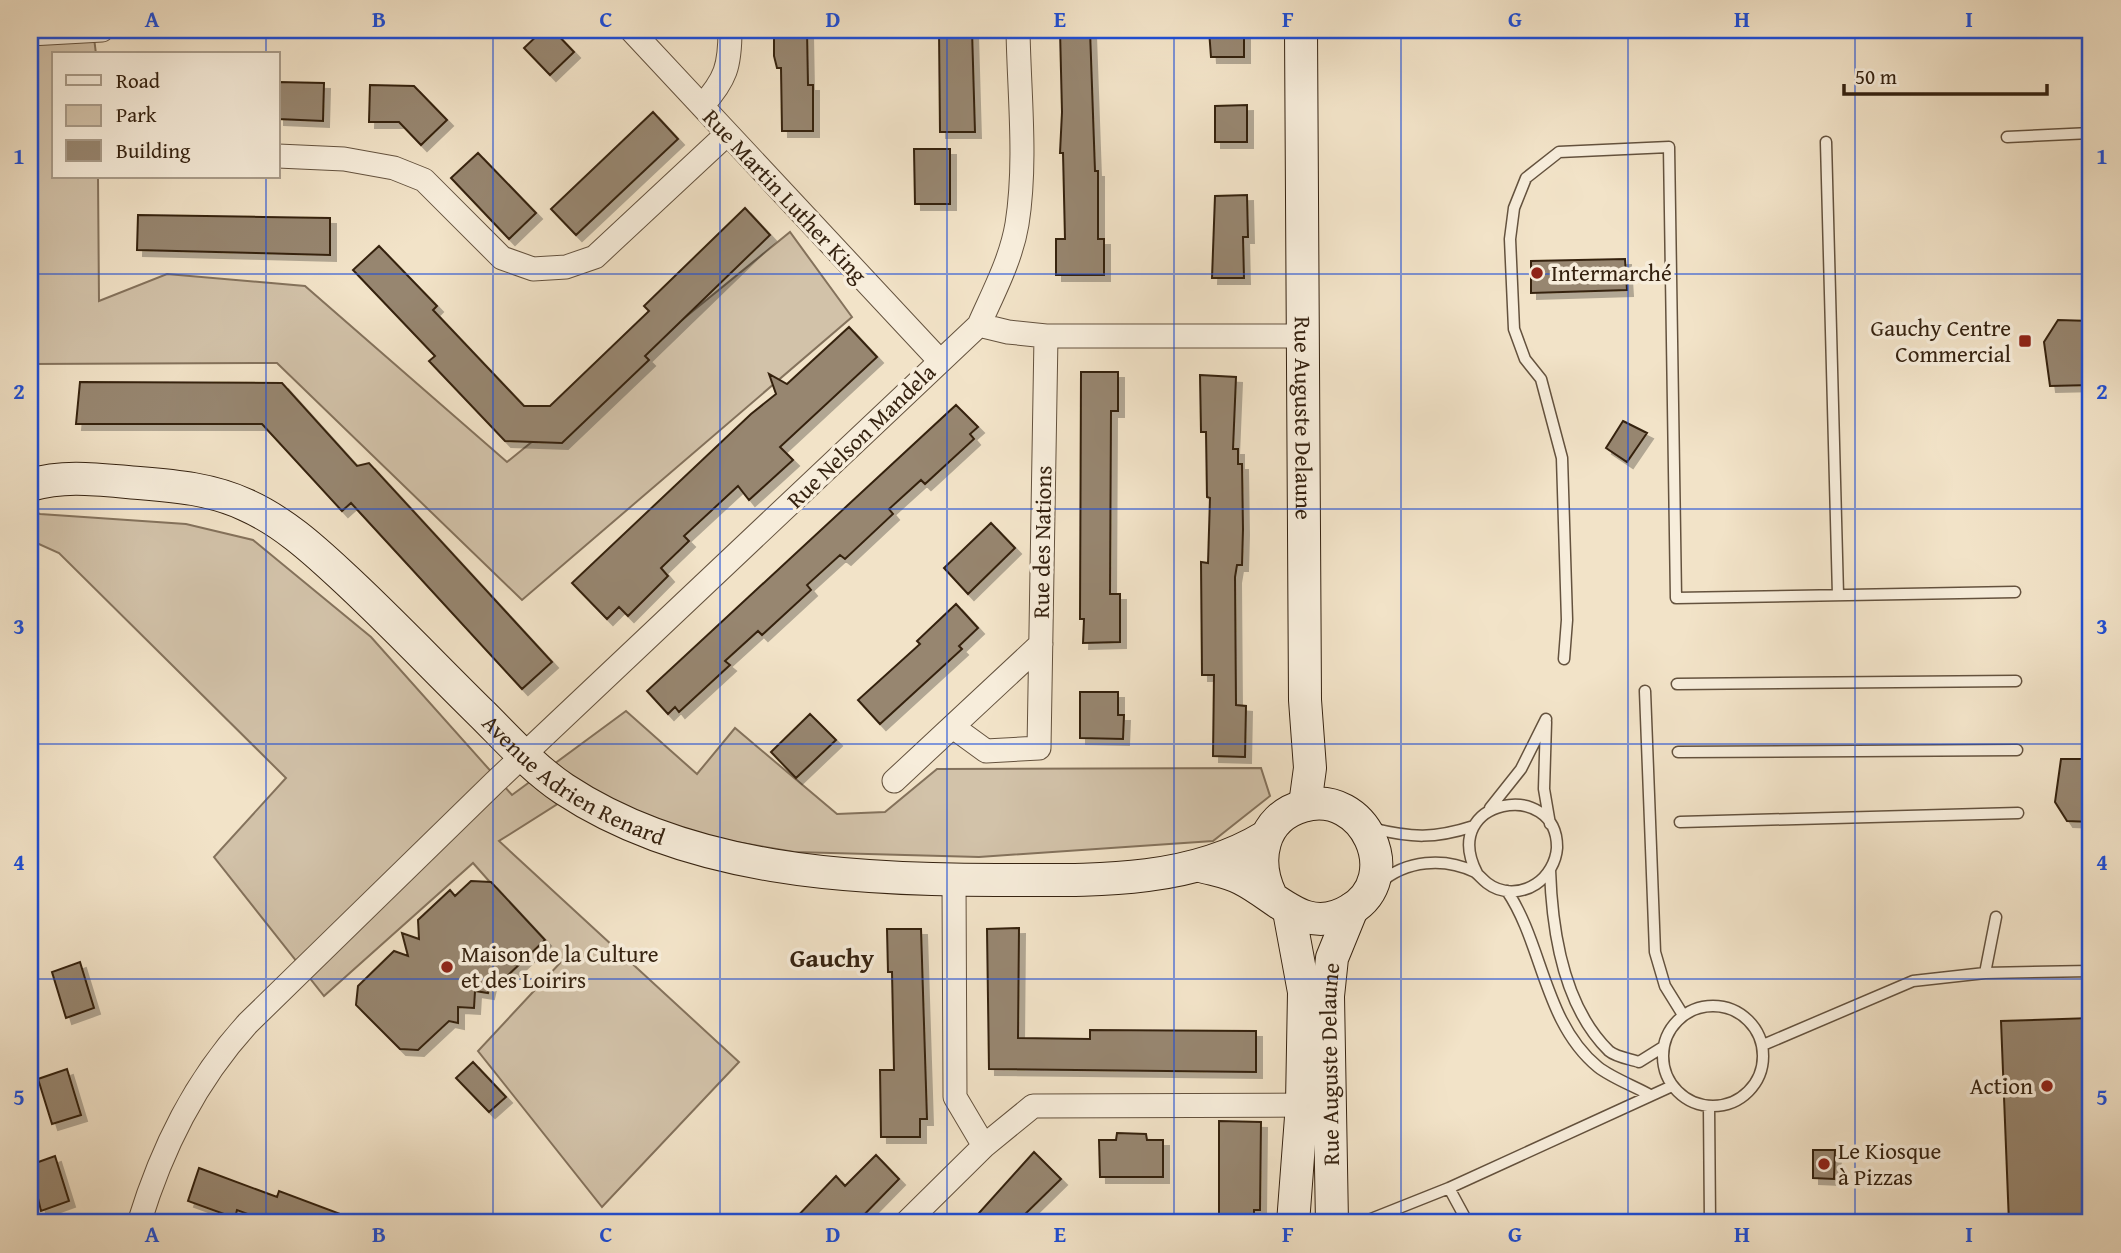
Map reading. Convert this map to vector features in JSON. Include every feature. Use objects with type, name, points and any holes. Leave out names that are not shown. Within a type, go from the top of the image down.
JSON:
[{"type":"street","points":[[30,34],[102,30]]},
{"type":"street","name":"Rue Martin Luther King","points":[[631,30],[940,361]]},
{"type":"street","points":[[702,106],[723,83],[730,49],[730,30]]},
{"type":"street","name":"Rue Nelson Mandela","points":[[144,1222],[161,1160],[190,1099],[224,1049],[524,756],[979,325],[1005,267],[1017,224],[1021,161],[1018,30]]},
{"type":"street","name":"Rue Auguste Delaune","points":[[1301,30],[1305,700],[1310,768],[1305,805]]},
{"type":"street","points":[[280,156],[344,159],[394,167],[424,180],[502,257],[533,269],[566,267],[595,257],[727,134]]},
{"type":"street","points":[[979,325],[1008,332],[1046,336],[1303,335]]},
{"type":"street","name":"Rue des Nations","points":[[953,727],[986,751],[1039,748],[1046,336]]},
{"type":"street","name":"Avenue Adrien Renard","points":[[30,485],[71,477],[195,488],[247,505],[303,540],[524,756],[563,788],[602,810],[673,843],[814,870],[954,880],[1142,876],[1201,866],[1243,851],[1265,838]]},
{"type":"street","points":[[894,780],[1041,644]]},
{"type":"street","points":[[1305,805],[1338,806],[1365,827],[1374,842],[1377,859],[1375,877],[1360,901],[1321,920],[1280,904],[1261,867],[1265,838],[1275,823],[1288,811],[1305,805]]},
{"type":"street","name":"Avenue Adrien Renard","points":[[1201,866],[1227,872],[1280,904]]},
{"type":"street","points":[[954,880],[955,1097],[984,1146]]},
{"type":"street","name":"Rue Auguste Delaune","points":[[1293,1223],[1315,1105],[1332,958],[1360,901]]},
{"type":"street","name":"Rue Auguste Delaune","points":[[1280,904],[1304,992],[1315,1105],[1332,1223]]},
{"type":"street","points":[[906,1223],[984,1146],[1033,1106],[1315,1105]]},
{"type":"lane","points":[[2007,137],[2091,133]]},
{"type":"lane","points":[[1826,142],[1838,596]]},
{"type":"lane","points":[[1564,659],[1567,620],[1562,458],[1541,379],[1525,359],[1514,329],[1510,239],[1514,208],[1526,178],[1559,152],[1669,147],[1676,598],[2015,593]]},
{"type":"lane","points":[[1677,684],[2016,681]]},
{"type":"lane","points":[[1645,691],[1655,953],[1665,986],[1683,1015]]},
{"type":"lane","points":[[1365,827],[1409,838],[1444,835],[1474,826],[1521,769],[1546,719],[1544,789],[1557,847],[1550,870],[1557,945],[1568,979],[1586,1020],[1611,1052],[1639,1062],[1663,1047]]},
{"type":"lane","points":[[1678,752],[2017,750]]},
{"type":"lane","points":[[1487,812],[1499,806],[1528,806],[1550,824]]},
{"type":"lane","points":[[1680,822],[2018,813]]},
{"type":"lane","points":[[1474,826],[1469,850],[1477,873]]},
{"type":"lane","points":[[1360,901],[1391,873],[1440,861],[1477,873],[1495,888],[1507,891],[1532,887],[1550,870]]},
{"type":"lane","points":[[1507,891],[1517,907],[1549,993],[1568,1031],[1598,1067],[1650,1095]]},
{"type":"lane","points":[[1985,974],[1996,917]]},
{"type":"lane","points":[[1763,1045],[1913,981],[1985,974],[2091,971]]},
{"type":"lane","points":[[1714,1005],[1731,1008],[1746,1016],[1763,1045],[1764,1060],[1753,1087],[1741,1098],[1726,1105],[1709,1106],[1689,1100],[1672,1086],[1662,1061],[1667,1035],[1683,1015],[1698,1007],[1714,1005]]},
{"type":"lane","points":[[1362,1223],[1449,1188],[1672,1086]]},
{"type":"lane","points":[[1709,1106],[1710,1223]]},
{"type":"lane","points":[[1449,1188],[1468,1223]]},
{"type":"green space","points":[[30,30],[93,30],[96,52],[52,52],[52,178],[98,178],[99,301],[167,274],[305,286],[507,462],[790,232],[852,317],[522,600],[277,363],[30,364]]},
{"type":"green space","points":[[30,510],[40,514],[186,524],[253,540],[371,637],[512,795],[626,711],[697,774],[735,728],[837,814],[885,812],[937,769],[1261,768],[1270,796],[1213,841],[979,857],[794,852],[689,834],[583,788],[499,841],[739,1062],[602,1207],[478,1051],[561,962],[473,863],[324,996],[214,857],[286,778],[59,553],[30,540]]},
{"type":"building","points":[[543,30],[553,30],[574,52],[550,75],[524,48]]},
{"type":"building","points":[[774,30],[807,30],[808,85],[813,85],[813,131],[782,131],[781,68],[777,68],[774,56]]},
{"type":"building","points":[[939,30],[972,30],[975,132],[940,132]]},
{"type":"building","points":[[1060,30],[1090,30],[1095,171],[1098,171],[1098,239],[1104,239],[1104,275],[1056,275],[1056,239],[1065,239],[1063,153],[1060,153]]},
{"type":"building","points":[[1209,30],[1244,30],[1244,57],[1211,57]]},
{"type":"building","points":[[280,82],[324,83],[323,121],[280,119]]},
{"type":"building","points":[[370,85],[414,86],[447,120],[421,145],[399,122],[369,122]]},
{"type":"building","points":[[1247,105],[1247,142],[1215,142],[1215,106]]},
{"type":"building","points":[[653,112],[678,139],[576,235],[551,209]]},
{"type":"building","points":[[914,149],[950,149],[950,204],[915,204]]},
{"type":"building","points":[[478,153],[536,213],[509,239],[451,178]]},
{"type":"building","points":[[1247,195],[1248,237],[1243,237],[1244,278],[1212,278],[1215,196]]},
{"type":"building","points":[[745,208],[770,235],[645,356],[649,360],[562,443],[505,441],[429,361],[435,356],[353,270],[379,246],[437,306],[433,310],[524,406],[550,406],[649,311],[644,306]]},
{"type":"building","points":[[138,215],[330,218],[330,255],[137,250]]},
{"type":"building","points":[[1625,259],[1627,290],[1531,293],[1531,261]]},
{"type":"building","points":[[2058,320],[2091,321],[2091,385],[2050,386],[2044,342]]},
{"type":"building","points":[[849,327],[877,357],[780,447],[793,460],[749,500],[738,486],[684,536],[689,541],[661,568],[668,576],[628,616],[619,607],[607,619],[572,583],[751,414],[776,394],[769,374],[787,384]]},
{"type":"building","points":[[1081,372],[1118,372],[1118,411],[1111,411],[1110,594],[1120,594],[1120,642],[1083,643],[1084,619],[1080,619]]},
{"type":"building","points":[[1200,375],[1236,377],[1233,449],[1238,449],[1238,464],[1242,464],[1243,529],[1242,565],[1237,565],[1235,577],[1236,705],[1246,706],[1245,757],[1213,756],[1214,675],[1202,675],[1201,562],[1208,563],[1210,498],[1207,497],[1206,432],[1201,432]]},
{"type":"building","points":[[80,382],[282,383],[357,466],[369,463],[552,662],[522,689],[351,503],[342,511],[262,424],[76,424]]},
{"type":"building","points":[[956,405],[978,427],[970,434],[974,439],[925,484],[921,480],[889,509],[893,514],[845,559],[840,555],[807,585],[811,590],[762,635],[758,631],[725,661],[730,665],[679,712],[675,707],[668,714],[647,691]]},
{"type":"building","points":[[1623,421],[1647,433],[1627,462],[1606,448]]},
{"type":"building","points":[[991,523],[1015,548],[968,594],[944,568]]},
{"type":"building","points":[[956,604],[978,628],[959,646],[962,649],[880,724],[858,700],[920,644],[917,641]]},
{"type":"building","points":[[1080,692],[1118,692],[1118,715],[1124,715],[1123,739],[1080,738]]},
{"type":"building","points":[[810,714],[836,740],[796,778],[771,752]]},
{"type":"building","points":[[2061,759],[2091,759],[2091,822],[2067,821],[2055,802]]},
{"type":"building","name":"Maison de la Culture et des Loirirs","points":[[471,881],[491,882],[545,940],[504,979],[492,975],[488,993],[475,991],[474,1008],[458,1007],[458,1023],[449,1021],[418,1050],[400,1049],[356,1005],[358,986],[394,951],[408,956],[402,933],[419,939],[418,920],[450,890],[455,896]]},
{"type":"building","points":[[1019,928],[1018,1038],[1090,1039],[1090,1030],[1256,1031],[1256,1072],[989,1069],[987,929]]},
{"type":"building","points":[[887,929],[921,929],[927,1119],[920,1119],[920,1137],[881,1137],[880,1070],[894,1070],[892,972],[888,972]]},
{"type":"building","points":[[80,962],[94,1008],[66,1018],[52,972]]},
{"type":"building","name":"Action","points":[[2091,1018],[2091,1223],[2009,1223],[2001,1021]]},
{"type":"building","points":[[473,1062],[506,1097],[489,1112],[456,1078]]},
{"type":"building","points":[[67,1069],[81,1115],[52,1124],[38,1079]]},
{"type":"building","points":[[1219,1121],[1261,1122],[1260,1210],[1254,1210],[1254,1223],[1219,1223]]},
{"type":"building","points":[[1117,1133],[1146,1134],[1147,1140],[1163,1140],[1163,1177],[1100,1177],[1099,1140],[1116,1140]]},
{"type":"building","name":"Le Kiosque à Pizzas","points":[[1813,1150],[1835,1150],[1834,1179],[1813,1178]]},
{"type":"building","points":[[1034,1152],[1061,1179],[1016,1223],[970,1223]]},
{"type":"building","points":[[876,1155],[899,1179],[856,1223],[791,1223],[836,1176],[845,1186]]},
{"type":"building","points":[[55,1156],[69,1201],[41,1211],[30,1165]]},
{"type":"building","points":[[199,1168],[277,1197],[279,1191],[359,1221],[272,1223],[237,1210],[235,1218],[188,1201]]},
{"type":"place","name":"Intermarché","points":[[1537,273]]},
{"type":"place","name":"Gauchy Centre Commercial","points":[[2025,341]]},
{"type":"place","name":"Maison de la Culture et des Loirirs","points":[[447,967]]},
{"type":"place","name":"Action","points":[[2047,1086]]},
{"type":"place","name":"Le Kiosque à Pizzas","points":[[1824,1164]]},
{"type":"district","name":"Gauchy","points":[[832,958]]}]
